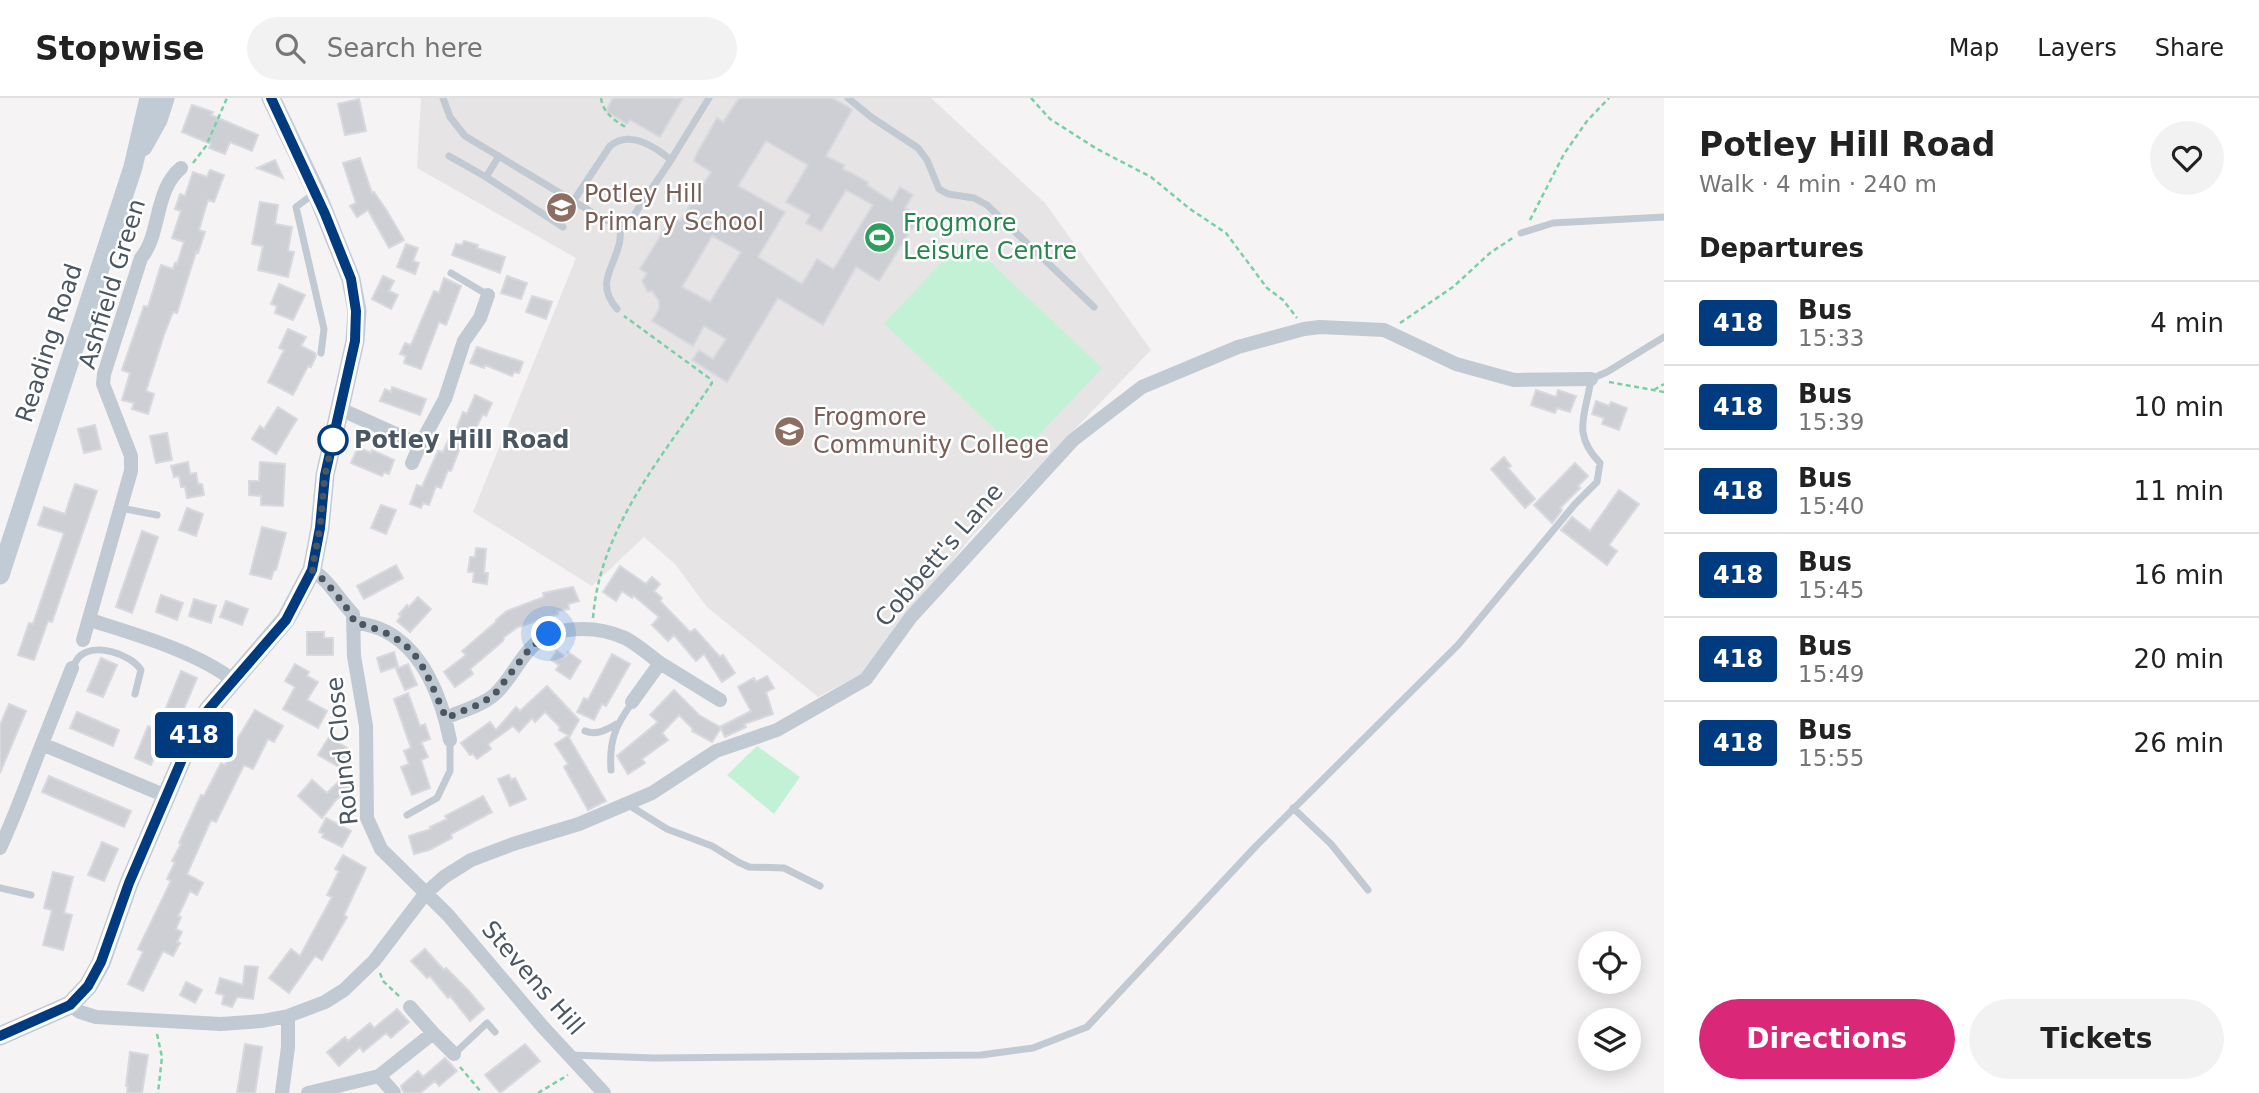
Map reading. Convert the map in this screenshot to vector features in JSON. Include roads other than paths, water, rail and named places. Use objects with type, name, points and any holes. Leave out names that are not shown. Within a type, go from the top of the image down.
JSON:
[{"type":"street","name":"Reading Road","points":[[0,575],[133,166],[149,98]]},
{"type":"street","name":"Reading Road","points":[[133,166],[158,120],[165,98]]},
{"type":"street","points":[[0,1037],[70,1005],[88,986],[101,962],[129,883],[186,750],[208,710],[286,620],[312,570],[320,528],[325,475],[355,341],[356,311],[351,279],[316,192],[271,98]]},
{"type":"street","name":"Ashfield Green","points":[[83,640],[131,471],[131,456],[103,384],[104,374],[141,258],[150,247],[153,225],[162,199],[174,173],[181,168]]},
{"type":"street","points":[[412,463],[444,399],[464,341],[480,318],[488,295]]},
{"type":"street","name":"Cobbett's Lane","points":[[425,894],[444,877],[481,856],[579,824],[652,793],[716,751],[777,730],[866,679],[911,617],[1073,440],[1142,387],[1238,347],[1304,329],[1344,327],[1384,330],[1456,364],[1514,380],[1591,379]]},
{"type":"street","points":[[340,409],[420,445]]},
{"type":"street","points":[[312,570],[322,576],[353,614],[354,622],[384,630],[410,648],[424,667],[446,718],[450,740]]},
{"type":"street","points":[[90,620],[166,645],[234,681]]},
{"type":"street","name":"Round Close","points":[[354,622],[354,656],[366,726],[367,818],[381,849],[425,894]]},
{"type":"street","points":[[446,718],[494,695],[531,647],[549,634],[566,629],[626,638],[660,663],[720,700]]},
{"type":"street","points":[[632,702],[660,663]]},
{"type":"street","points":[[0,848],[16,816],[21,795],[72,668]]},
{"type":"street","points":[[42,744],[166,796]]},
{"type":"street","points":[[70,1005],[80,1012],[96,1017],[154,1021],[220,1024],[288,1016],[325,1002],[344,990],[374,961],[425,894]]},
{"type":"street","name":"Stevens Hill","points":[[425,894],[448,915],[542,1026],[604,1093]]},
{"type":"street","points":[[410,1007],[454,1054]]},
{"type":"street","points":[[282,1093],[288,1047],[288,1016]]},
{"type":"street","points":[[308,1093],[379,1076],[433,1033]]},
{"type":"street","points":[[379,1076],[394,1093]]},
{"type":"lane","points":[[443,98],[450,117],[465,136],[605,220],[621,222],[635,215],[709,98]]},
{"type":"lane","points":[[848,98],[918,148],[927,160],[939,188],[948,194],[974,198],[987,205],[1094,307]]},
{"type":"lane","points":[[573,200],[610,146],[617,141],[640,141],[671,160]]},
{"type":"lane","points":[[449,156],[563,227]]},
{"type":"lane","points":[[486,177],[499,156]]},
{"type":"lane","points":[[316,192],[296,207],[324,329],[321,352]]},
{"type":"lane","points":[[1521,233],[1553,223],[1664,217]]},
{"type":"lane","points":[[617,309],[608,299],[606,287],[607,276],[619,243],[621,222]]},
{"type":"lane","points":[[451,274],[488,295]]},
{"type":"lane","points":[[570,1055],[653,1058],[981,1055],[1033,1048],[1087,1027],[1293,808],[1458,645],[1575,504],[1597,482],[1600,463],[1586,449],[1581,420],[1591,379],[1664,337]]},
{"type":"lane","points":[[120,508],[157,515]]},
{"type":"lane","points":[[72,668],[79,656],[92,651],[107,650],[122,656],[136,663],[141,670],[135,694]]},
{"type":"lane","points":[[611,770],[610,751],[617,724],[632,702]]},
{"type":"lane","points":[[585,731],[603,732],[617,724]]},
{"type":"lane","points":[[407,815],[437,799],[450,771],[450,740]]},
{"type":"lane","points":[[627,804],[667,829],[712,846],[738,862],[750,867],[784,868],[820,886]]},
{"type":"lane","points":[[1293,808],[1331,845],[1368,890]]},
{"type":"lane","points":[[0,888],[31,894]]},
{"type":"lane","points":[[454,1054],[487,1023],[495,1032]]},
{"type":"place","name":"Potley Hill Primary School","points":[[561,208]]},
{"type":"place","name":"Frogmore Leisure Centre","points":[[880,237]]},
{"type":"place","name":"Frogmore Community College","points":[[790,431]]},
{"type":"place","name":"Potley Hill Road","points":[[333,440]]}]
